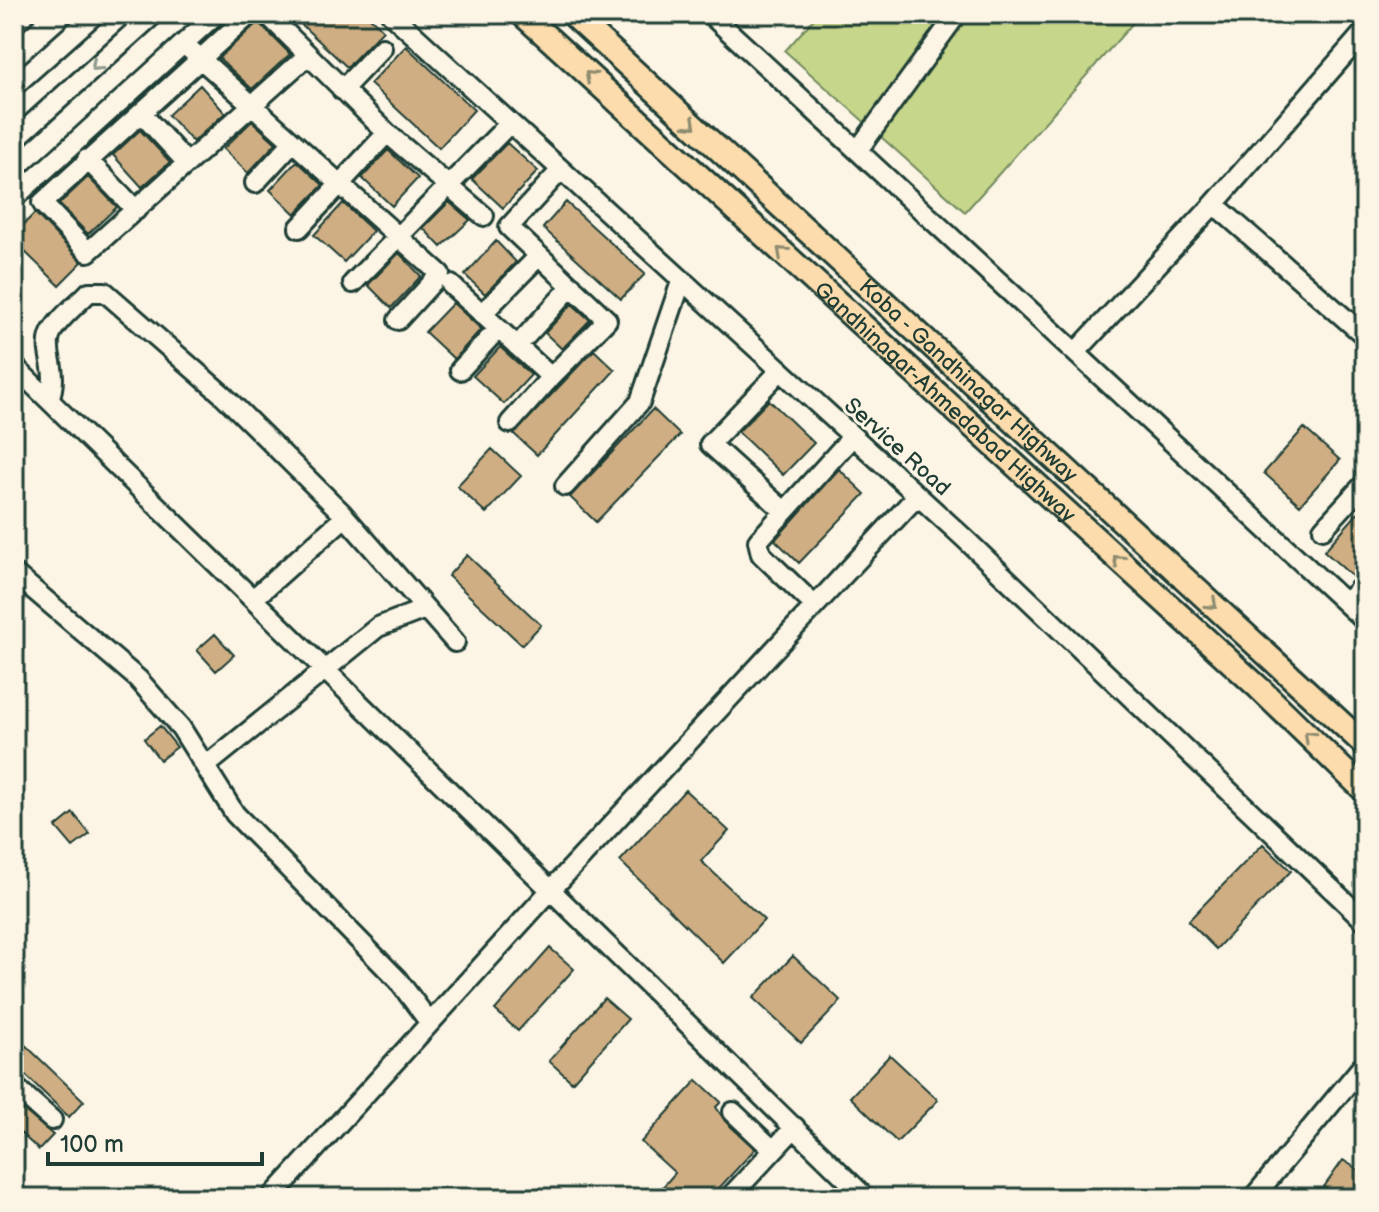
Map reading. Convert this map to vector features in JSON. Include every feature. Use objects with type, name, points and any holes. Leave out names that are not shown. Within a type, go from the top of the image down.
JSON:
[{"type":"main road","name":"Gandhinagar-Ahmedabad Highway","points":[[522,14],[1259,688],[1365,791]]},
{"type":"main road","name":"Koba - Gandhinagar Highway","points":[[572,14],[1365,745]]},
{"type":"street","points":[[14,24],[25,14]]},
{"type":"street","points":[[14,86],[95,14]]},
{"type":"street","points":[[14,140],[154,14]]},
{"type":"street","points":[[14,198],[216,14]]},
{"type":"street","points":[[250,14],[42,203],[88,252],[307,56]]},
{"type":"street","points":[[267,14],[387,133],[484,216]]},
{"type":"street","name":"Service Road","points":[[391,14],[917,496],[1365,921]]},
{"type":"street","points":[[710,14],[1365,621]]},
{"type":"street","points":[[858,150],[957,14]]},
{"type":"street","points":[[1076,352],[1214,204],[1365,31]]},
{"type":"street","points":[[342,90],[382,48]]},
{"type":"street","points":[[178,50],[252,107],[440,274],[398,320]]},
{"type":"street","points":[[142,114],[187,163]]},
{"type":"street","points":[[353,283],[509,124]]},
{"type":"street","points":[[299,228],[387,133]]},
{"type":"street","points":[[255,183],[292,143]]},
{"type":"street","points":[[87,159],[136,210]]},
{"type":"street","points":[[510,423],[607,320],[509,227],[560,171]]},
{"type":"street","points":[[1214,204],[1365,336]]},
{"type":"street","points":[[482,314],[539,256]]},
{"type":"street","points":[[565,486],[640,402],[681,282]]},
{"type":"street","points":[[451,285],[551,377]]},
{"type":"street","points":[[517,346],[572,286]]},
{"type":"street","points":[[49,400],[56,378],[49,342],[53,331],[89,292],[105,292],[223,395],[345,517],[455,642]]},
{"type":"street","points":[[460,370],[498,329]]},
{"type":"street","points":[[14,366],[549,892],[866,1198]]},
{"type":"street","points":[[779,372],[710,444],[783,510]]},
{"type":"street","points":[[815,606],[758,548],[761,534],[852,437]]},
{"type":"street","points":[[1323,529],[1365,483]]},
{"type":"street","points":[[271,1198],[549,892],[917,496]]},
{"type":"street","points":[[253,599],[345,517]]},
{"type":"street","points":[[14,573],[138,679],[181,728],[235,814],[397,979],[430,1023]]},
{"type":"street","points":[[1346,603],[1365,583]]},
{"type":"street","points":[[207,765],[378,627],[425,609]]},
{"type":"street","points":[[1253,1198],[1365,1063]]},
{"type":"street","points":[[14,1086],[52,1120]]},
{"type":"street","points":[[733,1112],[773,1150]]},
{"type":"street","points":[[729,1198],[795,1127]]},
{"type":"green space","points":[[818,14],[1141,14],[965,212],[785,51]]},
{"type":"building","points":[[290,14],[366,14],[383,30],[347,67]]},
{"type":"building","points":[[258,22],[290,54],[252,89],[219,58]]},
{"type":"building","points":[[406,46],[474,110],[439,148],[370,84]]},
{"type":"building","points":[[200,85],[225,113],[193,142],[168,115]]},
{"type":"building","points":[[252,121],[276,143],[248,173],[223,149]]},
{"type":"building","points":[[140,130],[170,162],[142,187],[113,155]]},
{"type":"building","points":[[507,143],[538,171],[503,208],[472,179]]},
{"type":"building","points":[[388,150],[418,178],[392,206],[362,178]]},
{"type":"building","points":[[297,161],[323,185],[295,214],[270,190]]},
{"type":"building","points":[[88,177],[117,207],[88,234],[59,204]]},
{"type":"building","points":[[449,202],[470,220],[441,247],[423,228]]},
{"type":"building","points":[[566,202],[645,274],[621,299],[543,228]]},
{"type":"building","points":[[343,203],[373,231],[344,262],[314,235]]},
{"type":"building","points":[[35,213],[82,262],[59,285],[14,241],[14,234]]},
{"type":"building","points":[[496,241],[516,262],[485,294],[465,275]]},
{"type":"building","points":[[399,253],[421,276],[391,308],[368,285]]},
{"type":"building","points":[[453,303],[481,329],[454,359],[425,332]]},
{"type":"building","points":[[572,304],[590,320],[562,349],[545,333]]},
{"type":"building","points":[[500,347],[531,375],[504,404],[473,376]]},
{"type":"building","points":[[594,350],[615,370],[537,455],[514,434]]},
{"type":"building","points":[[769,400],[814,443],[783,475],[738,432]]},
{"type":"building","points":[[653,409],[680,435],[596,522],[570,497]]},
{"type":"building","points":[[1304,428],[1340,460],[1300,505],[1264,473]]},
{"type":"building","points":[[492,449],[521,476],[486,513],[457,486]]},
{"type":"building","points":[[839,469],[865,494],[799,563],[775,540]]},
{"type":"building","points":[[1365,505],[1365,563],[1353,577],[1324,551]]},
{"type":"building","points":[[467,555],[541,625],[522,645],[448,576]]},
{"type":"building","points":[[215,634],[234,655],[216,671],[197,650]]},
{"type":"building","points":[[160,726],[177,747],[160,760],[144,739]]},
{"type":"building","points":[[685,790],[729,831],[701,861],[764,920],[724,963],[620,861]]},
{"type":"building","points":[[73,813],[90,834],[73,847],[56,827]]},
{"type":"building","points":[[1263,844],[1291,871],[1216,949],[1188,921]]},
{"type":"building","points":[[550,948],[574,969],[518,1031],[495,1010]]},
{"type":"building","points":[[793,956],[841,1001],[801,1043],[753,998]]},
{"type":"building","points":[[604,998],[628,1019],[572,1082],[549,1061]]},
{"type":"building","points":[[21,1041],[84,1101],[69,1117],[14,1064],[14,1050]]},
{"type":"building","points":[[890,1055],[938,1100],[897,1142],[850,1097]]},
{"type":"building","points":[[697,1080],[721,1102],[716,1107],[725,1121],[755,1149],[710,1198],[653,1198],[675,1173],[641,1142]]},
{"type":"building","points":[[14,1102],[53,1135],[39,1150],[14,1127]]},
{"type":"building","points":[[1343,1160],[1365,1174],[1365,1198],[1316,1198]]}]
